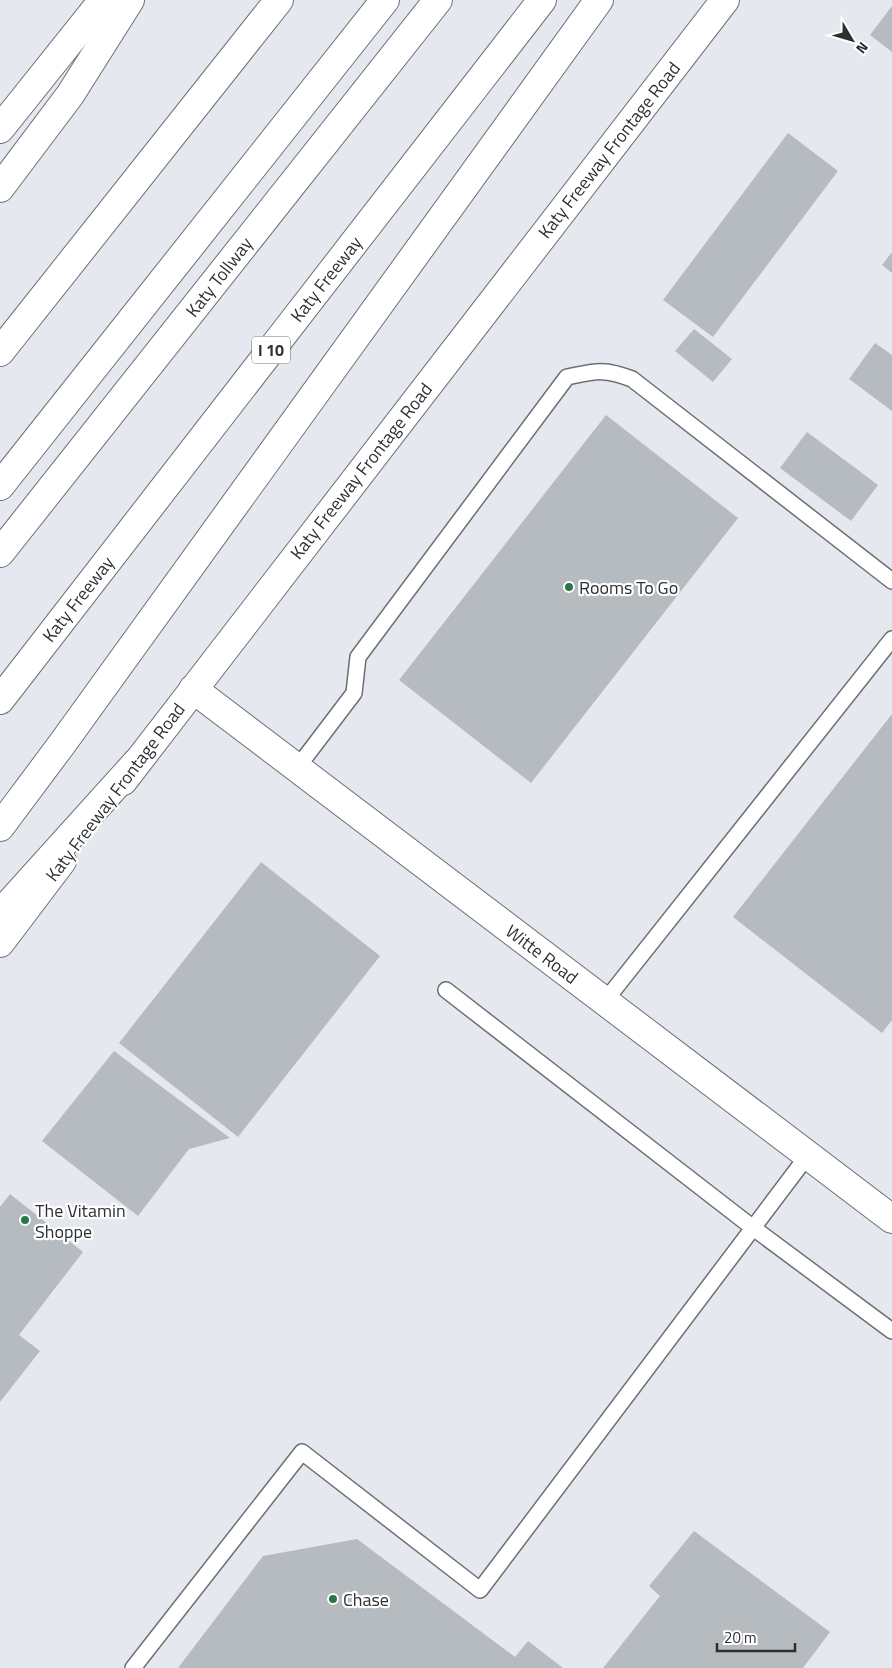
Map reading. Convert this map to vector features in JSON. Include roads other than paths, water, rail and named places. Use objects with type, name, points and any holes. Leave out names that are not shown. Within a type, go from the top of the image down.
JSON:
[{"type":"main road","points":[[0,129],[103,0]]},
{"type":"main road","points":[[0,188],[70,95],[130,0]]},
{"type":"main road","points":[[0,352],[279,0]]},
{"type":"main road","points":[[0,486],[385,0]]},
{"type":"main road","name":"Katy Tollway","points":[[0,553],[438,0]]},
{"type":"main road","name":"Katy Freeway","points":[[0,700],[542,0]]},
{"type":"main road","points":[[0,826],[62,744],[599,0]]},
{"type":"main road","name":"Katy Freeway Frontage Road","points":[[0,943],[193,689],[725,0]]},
{"type":"main road","name":"Witte Road","points":[[193,689],[892,1219]]},
{"type":"main road","points":[[0,914],[137,762]]},
{"type":"lane","points":[[297,768],[354,693],[358,657],[567,377],[594,371],[613,372],[632,379],[892,581]]},
{"type":"lane","points":[[604,1001],[892,639]]},
{"type":"lane","points":[[446,990],[752,1227],[892,1331]]},
{"type":"lane","points":[[133,1668],[302,1452],[480,1590],[808,1155]]},
{"type":"place","name":"Rooms To Go","points":[[569,587]]},
{"type":"place","name":"The Vitamin Shoppe","points":[[25,1220]]},
{"type":"place","name":"Chase","points":[[333,1599]]}]
